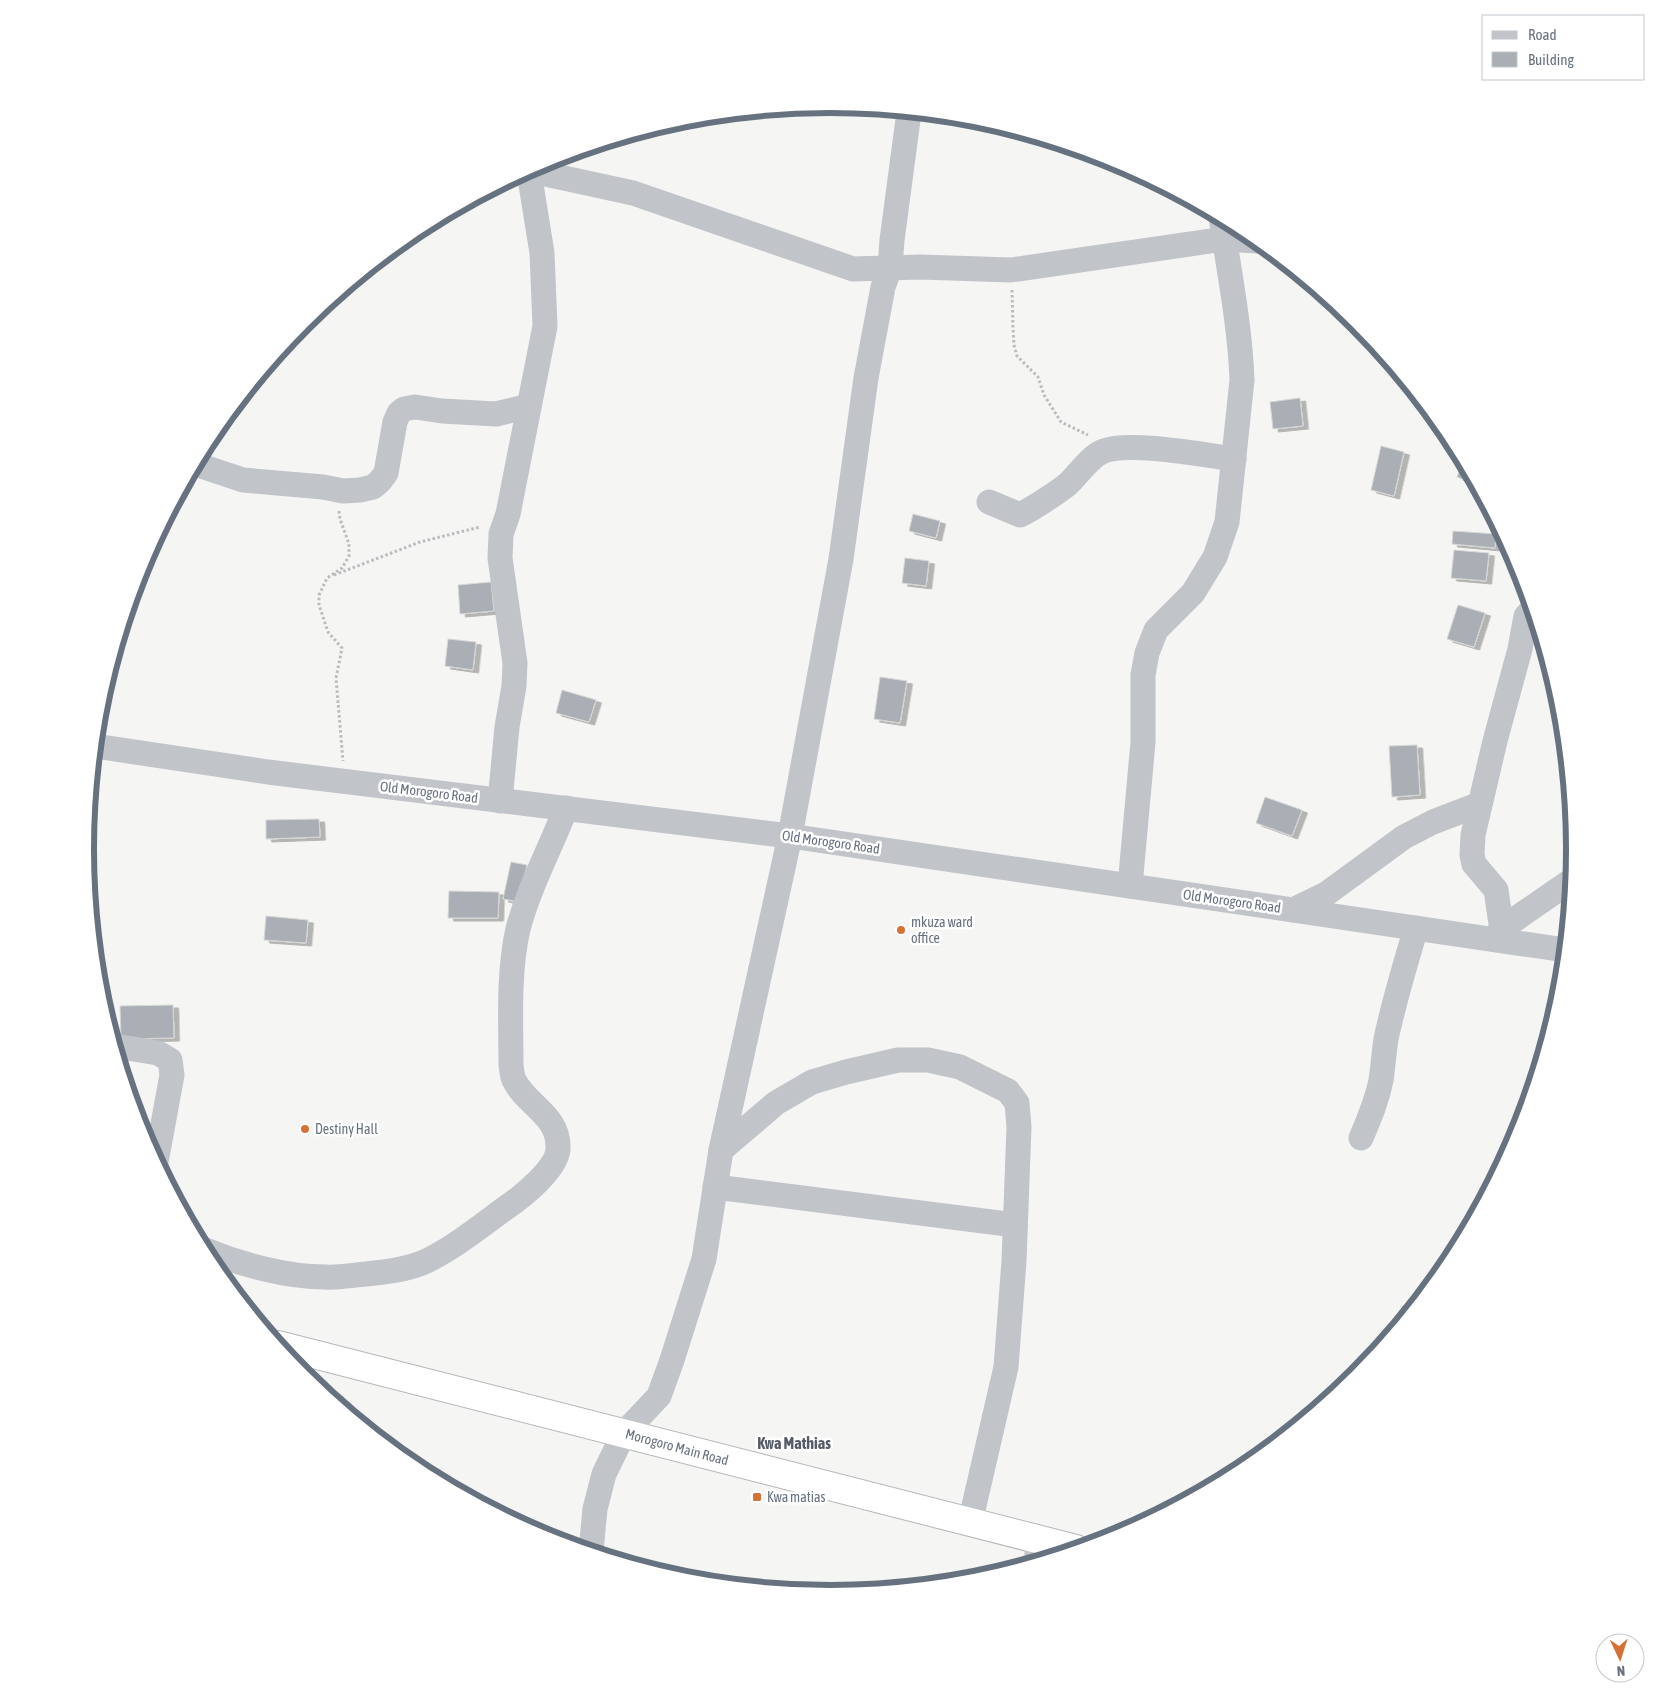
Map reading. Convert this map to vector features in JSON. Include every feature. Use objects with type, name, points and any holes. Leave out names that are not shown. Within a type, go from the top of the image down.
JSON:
[{"type":"highway","name":"Morogoro Main Road","points":[[291,1351],[624,1433],[970,1523],[1037,1550],[1055,1550]]},
{"type":"street","points":[[592,1545],[595,1509],[604,1474],[624,1433],[659,1396],[704,1259],[721,1150],[790,836],[841,560],[866,378],[887,277],[908,117]]},
{"type":"street","points":[[539,173],[633,193],[853,269],[887,277],[1011,270],[1222,228],[1242,380],[1227,522],[1215,557],[1193,593],[1156,630],[1147,653],[1142,676],[1143,742],[1130,886]]},
{"type":"street","points":[[500,801],[515,663],[500,558],[501,534],[508,514],[545,326],[542,253],[529,178]]},
{"type":"street","points":[[201,466],[243,480],[323,487],[343,491],[360,490],[372,487],[386,473],[395,422],[404,409],[416,407],[442,411],[496,414],[529,406]]},
{"type":"street","points":[[989,502],[1020,515],[1067,485],[1085,466],[1104,451],[1144,448],[1234,459]]},
{"type":"street","points":[[1500,935],[1496,890],[1474,864],[1472,855],[1473,834],[1528,614]]},
{"type":"street","name":"Old Morogoro Road","points":[[101,747],[344,782],[790,836],[1416,928],[1500,935],[1559,949]]},
{"type":"street","points":[[1293,910],[1326,894],[1404,838],[1432,822],[1480,804]]},
{"type":"street","points":[[215,1253],[257,1267],[325,1277],[400,1270],[423,1262],[481,1226],[515,1201],[555,1161],[558,1150],[557,1136],[550,1119],[531,1102],[513,1080],[511,1066],[512,975],[518,929],[537,874],[554,840],[566,808]]},
{"type":"street","points":[[1500,935],[1565,885]]},
{"type":"street","points":[[1361,1138],[1377,1097],[1386,1040],[1416,928]]},
{"type":"street","points":[[121,1047],[158,1052],[170,1060],[172,1075],[158,1149]]},
{"type":"street","points":[[721,1150],[776,1103],[812,1082],[898,1060],[928,1060],[960,1067],[1008,1092],[1017,1103],[1019,1127],[1016,1225],[1006,1367],[970,1523]]},
{"type":"street","points":[[715,1187],[1016,1225]]},
{"type":"path","points":[[1011,270],[1012,326],[1017,356],[1038,377],[1044,395],[1062,422],[1090,436]]},
{"type":"path","points":[[343,491],[339,508],[340,519],[349,544],[349,556],[342,568],[327,578],[319,595],[319,605],[328,632],[342,648],[336,678],[344,782]]},
{"type":"path","points":[[327,578],[420,542],[505,522]]},
{"type":"building","points":[[1300,398],[1303,426],[1273,429],[1270,402]]},
{"type":"building","points":[[1381,446],[1404,452],[1394,496],[1371,490]]},
{"type":"building","points":[[1460,469],[1468,481],[1457,477]]},
{"type":"building","points":[[913,514],[940,521],[936,538],[909,531]]},
{"type":"building","points":[[1453,531],[1495,534],[1496,536],[1495,548],[1452,544]]},
{"type":"building","points":[[1454,550],[1489,553],[1486,581],[1451,578]]},
{"type":"building","points":[[905,558],[929,561],[926,586],[902,583]]},
{"type":"building","points":[[491,582],[494,611],[460,614],[458,585]]},
{"type":"building","points":[[1458,605],[1485,613],[1474,647],[1447,639]]},
{"type":"building","points":[[448,639],[476,642],[473,670],[445,666]]},
{"type":"building","points":[[880,677],[907,681],[900,723],[874,719]]},
{"type":"building","points":[[562,690],[596,700],[589,722],[556,713]]},
{"type":"building","points":[[1417,745],[1420,795],[1392,797],[1389,746]]},
{"type":"building","points":[[1265,797],[1302,810],[1292,836],[1256,823]]},
{"type":"building","points":[[319,819],[320,837],[266,839],[266,820]]},
{"type":"building","points":[[511,862],[527,865],[519,902],[503,899]]},
{"type":"building","points":[[449,891],[499,892],[498,918],[448,918]]},
{"type":"building","points":[[266,916],[308,920],[306,943],[264,940]]},
{"type":"building","points":[[173,1005],[174,1038],[121,1039],[120,1006]]},
{"type":"place","name":"mkuza ward office","points":[[901,930]]},
{"type":"place","name":"Destiny Hall","points":[[305,1129]]},
{"type":"place","name":"Kwa matias","points":[[757,1497]]},
{"type":"district","name":"Kwa Mathias","points":[[794,1443]]}]
